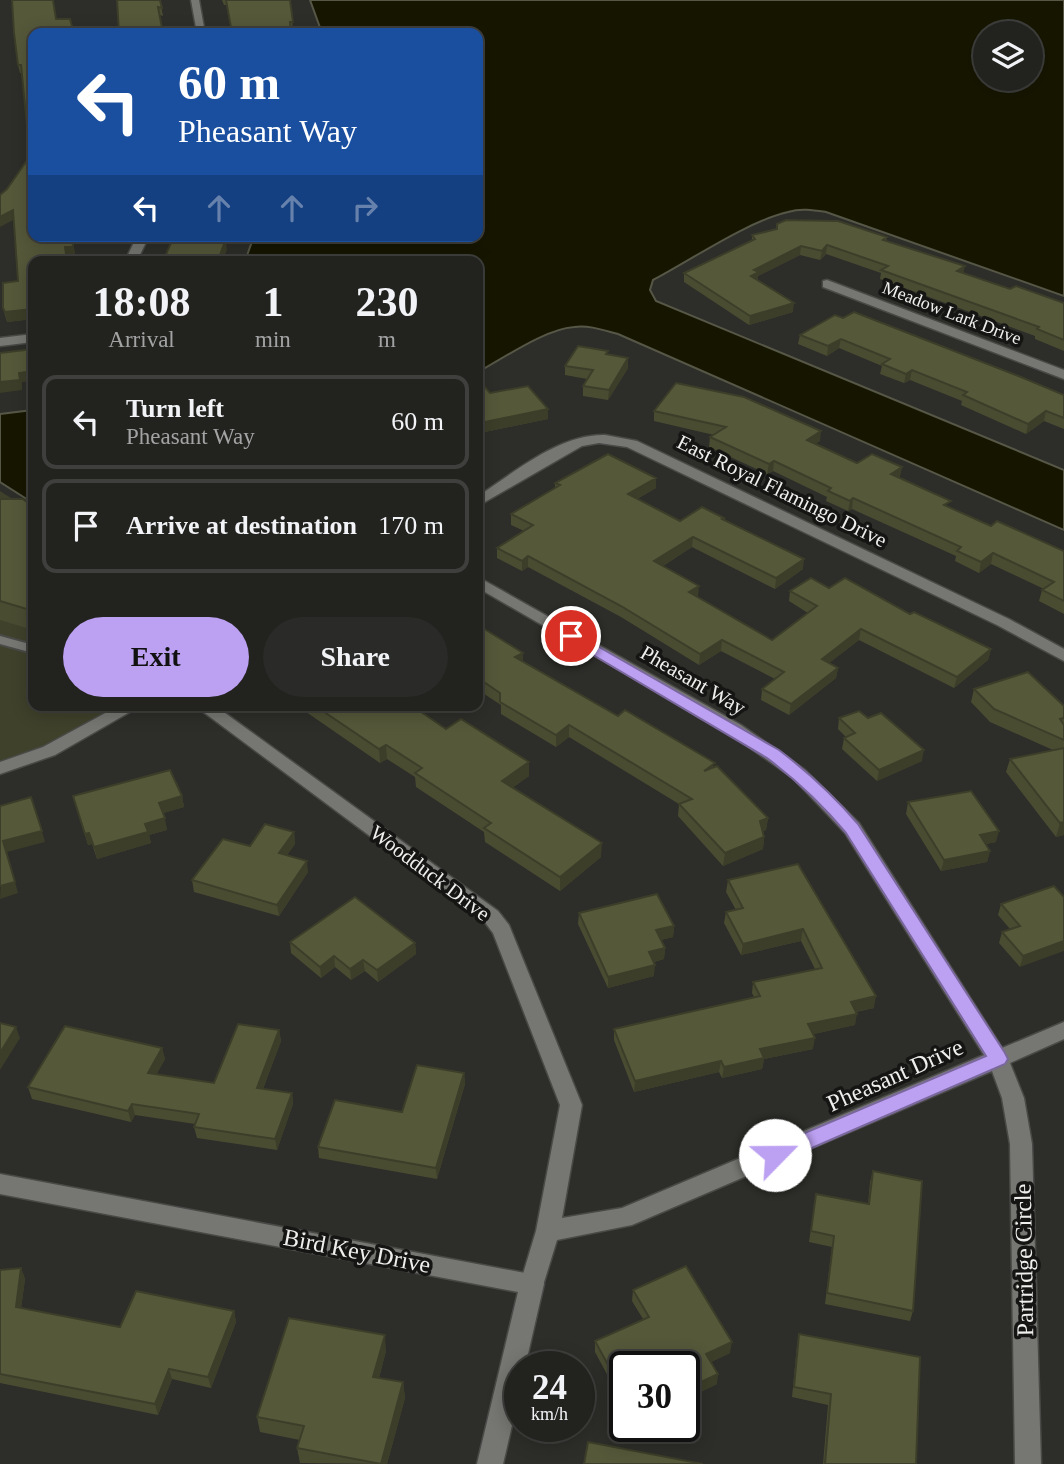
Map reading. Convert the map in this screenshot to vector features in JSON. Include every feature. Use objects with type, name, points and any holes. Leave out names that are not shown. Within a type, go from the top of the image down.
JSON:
[{"type":"street","points":[[195,0],[200,28]]},
{"type":"street","name":"Meadow Lark Drive","points":[[827,284],[1064,375]]},
{"type":"street","points":[[0,342],[28,339]]},
{"type":"street","name":"East Royal Flamingo Drive","points":[[483,499],[576,444],[605,439],[619,440],[1003,622],[1064,656]]},
{"type":"street","name":"Pheasant Way","points":[[483,585],[735,729],[799,774],[852,828],[998,1059]]},
{"type":"street","points":[[0,768],[48,751],[123,711]]},
{"type":"street","name":"Woodduck Drive","points":[[210,711],[491,916],[502,930],[571,1105],[548,1231],[532,1284]]},
{"type":"street","name":"Pheasant Drive","points":[[548,1231],[624,1218],[1064,1030]]},
{"type":"street","name":"Partridge Circle","points":[[998,1059],[1013,1098],[1021,1144],[1028,1464]]},
{"type":"street","name":"Bird Key Drive","points":[[0,1184],[532,1284]]},
{"type":"street","points":[[490,1464],[532,1284]]},
{"type":"lane","points":[[0,640],[28,648]]},
{"type":"shaded area","points":[[310,0],[1064,0],[1064,296],[826,212],[807,210],[772,217],[738,232],[653,280],[650,290],[656,301],[1064,470],[1064,530],[618,334],[585,327],[563,329],[538,338],[483,369],[483,256],[247,256],[252,242],[483,242],[483,28],[320,28]]},
{"type":"shaded area","points":[[28,411],[28,500],[0,482],[0,414]]},
{"type":"shaded area","points":[[0,491],[28,509],[28,711],[113,711],[0,771]]},
{"type":"building","points":[[12,0],[53,0],[56,19],[70,19],[73,28],[28,28],[28,136],[21,65],[18,65]]},
{"type":"building","points":[[117,0],[160,0],[162,8],[158,7],[162,28],[119,28]]},
{"type":"building","points":[[226,0],[290,0],[293,22],[290,22],[291,28],[231,28]]},
{"type":"building","points":[[28,159],[28,242],[73,242],[73,247],[65,247],[66,256],[28,256],[28,310],[5,312],[3,283],[18,281],[13,210],[0,217],[0,195]]},
{"type":"building","points":[[786,220],[838,221],[887,237],[883,240],[965,266],[957,271],[1010,289],[1016,286],[1064,303],[1064,340],[1037,329],[1039,327],[881,270],[888,266],[827,245],[822,251],[801,246],[754,270],[759,272],[751,276],[794,303],[750,316],[684,273],[755,239],[752,235],[777,229],[777,224]]},
{"type":"building","points":[[171,242],[225,242],[220,256],[165,256]]},
{"type":"building","points":[[854,312],[1064,395],[1064,418],[1046,411],[1028,424],[963,395],[967,392],[912,370],[906,374],[882,364],[890,359],[841,339],[828,346],[800,335],[835,315],[843,318]]},
{"type":"building","points":[[578,346],[608,351],[606,354],[628,358],[609,390],[583,386],[593,370],[565,366]]},
{"type":"building","points":[[28,350],[28,372],[19,373],[20,380],[0,382],[0,353]]},
{"type":"building","points":[[676,383],[744,397],[821,431],[807,440],[857,463],[872,454],[902,467],[891,474],[951,501],[944,505],[991,526],[997,521],[1064,551],[1064,601],[1042,590],[1054,582],[993,553],[981,562],[957,551],[961,547],[853,498],[850,501],[828,491],[831,488],[774,461],[769,464],[710,437],[726,427],[654,411]]},
{"type":"building","points":[[483,386],[490,393],[528,386],[548,409],[483,422]]},
{"type":"building","points":[[608,454],[656,478],[628,494],[680,521],[702,507],[804,559],[776,578],[693,537],[654,561],[699,586],[689,592],[772,640],[817,606],[790,591],[811,578],[829,588],[845,578],[910,614],[914,612],[991,649],[957,677],[861,629],[822,659],[838,668],[791,704],[762,689],[784,672],[722,640],[700,654],[621,606],[528,556],[522,561],[497,548],[533,525],[511,514],[560,485],[555,483]]},
{"type":"building","points":[[0,499],[23,499],[28,503],[28,609],[0,601]]},
{"type":"building","points":[[483,628],[523,653],[515,657],[618,716],[625,710],[715,763],[704,771],[717,766],[768,818],[760,821],[764,837],[725,853],[679,804],[692,799],[569,725],[556,735],[500,702],[500,693],[483,681]]},
{"type":"building","points":[[1028,672],[1064,706],[1064,718],[1060,719],[1064,725],[1064,740],[994,709],[974,689]]},
{"type":"building","points":[[323,711],[420,711],[446,729],[461,719],[529,762],[502,781],[602,843],[560,877],[484,828],[491,823],[415,773],[422,768],[386,745],[379,749]]},
{"type":"building","points":[[859,711],[868,718],[881,713],[924,750],[879,770],[844,738],[855,733],[839,718]]},
{"type":"building","points":[[1064,748],[1064,822],[1060,823],[1010,759]]},
{"type":"building","points":[[170,770],[182,796],[159,803],[165,818],[145,824],[148,832],[94,847],[89,833],[85,834],[73,796]]},
{"type":"building","points":[[971,791],[999,831],[980,835],[990,851],[944,860],[908,802]]},
{"type":"building","points":[[31,797],[42,831],[3,841],[15,882],[0,886],[0,806]]},
{"type":"building","points":[[265,824],[294,832],[279,853],[307,861],[277,905],[192,880],[223,839],[250,846]]},
{"type":"building","points":[[798,864],[876,996],[851,1002],[857,1014],[808,1024],[815,1038],[760,1049],[764,1058],[724,1067],[721,1061],[635,1081],[614,1029],[760,996],[753,982],[822,968],[803,929],[743,944],[726,912],[743,908],[728,880]]},
{"type":"building","points":[[1054,886],[1064,897],[1064,941],[1023,956],[1002,932],[1020,926],[1001,904]]},
{"type":"building","points":[[657,894],[674,926],[656,930],[665,948],[649,952],[655,965],[608,977],[579,913]]},
{"type":"building","points":[[355,897],[415,943],[377,970],[363,960],[350,969],[334,956],[320,967],[290,942]]},
{"type":"building","points":[[0,1023],[16,1027],[0,1053]]},
{"type":"building","points":[[238,1024],[279,1030],[257,1088],[292,1093],[275,1139],[194,1127],[199,1114],[132,1104],[128,1111],[28,1087],[65,1026],[162,1048],[148,1073],[214,1083]]},
{"type":"building","points":[[417,1065],[464,1073],[436,1168],[318,1147],[335,1100],[402,1112]]},
{"type":"building","points":[[873,1171],[922,1181],[913,1311],[827,1293],[834,1236],[811,1231],[816,1194],[869,1204]]},
{"type":"building","points":[[686,1266],[732,1342],[706,1354],[718,1374],[700,1382],[700,1351],[609,1351],[609,1367],[595,1341],[649,1317],[633,1290]]},
{"type":"building","points":[[21,1268],[16,1307],[120,1327],[136,1291],[234,1311],[208,1377],[169,1369],[155,1404],[0,1374],[0,1270]]},
{"type":"building","points":[[289,1318],[385,1335],[373,1377],[403,1382],[381,1464],[297,1448],[304,1426],[257,1417]]},
{"type":"building","points":[[799,1334],[920,1357],[916,1464],[825,1464],[831,1394],[794,1387]]},
{"type":"building","points":[[588,1442],[703,1464],[584,1464]]},
{"type":"route","points":[[571,636],[735,729],[799,774],[835,808],[852,828],[998,1059],[775,1155]]}]
